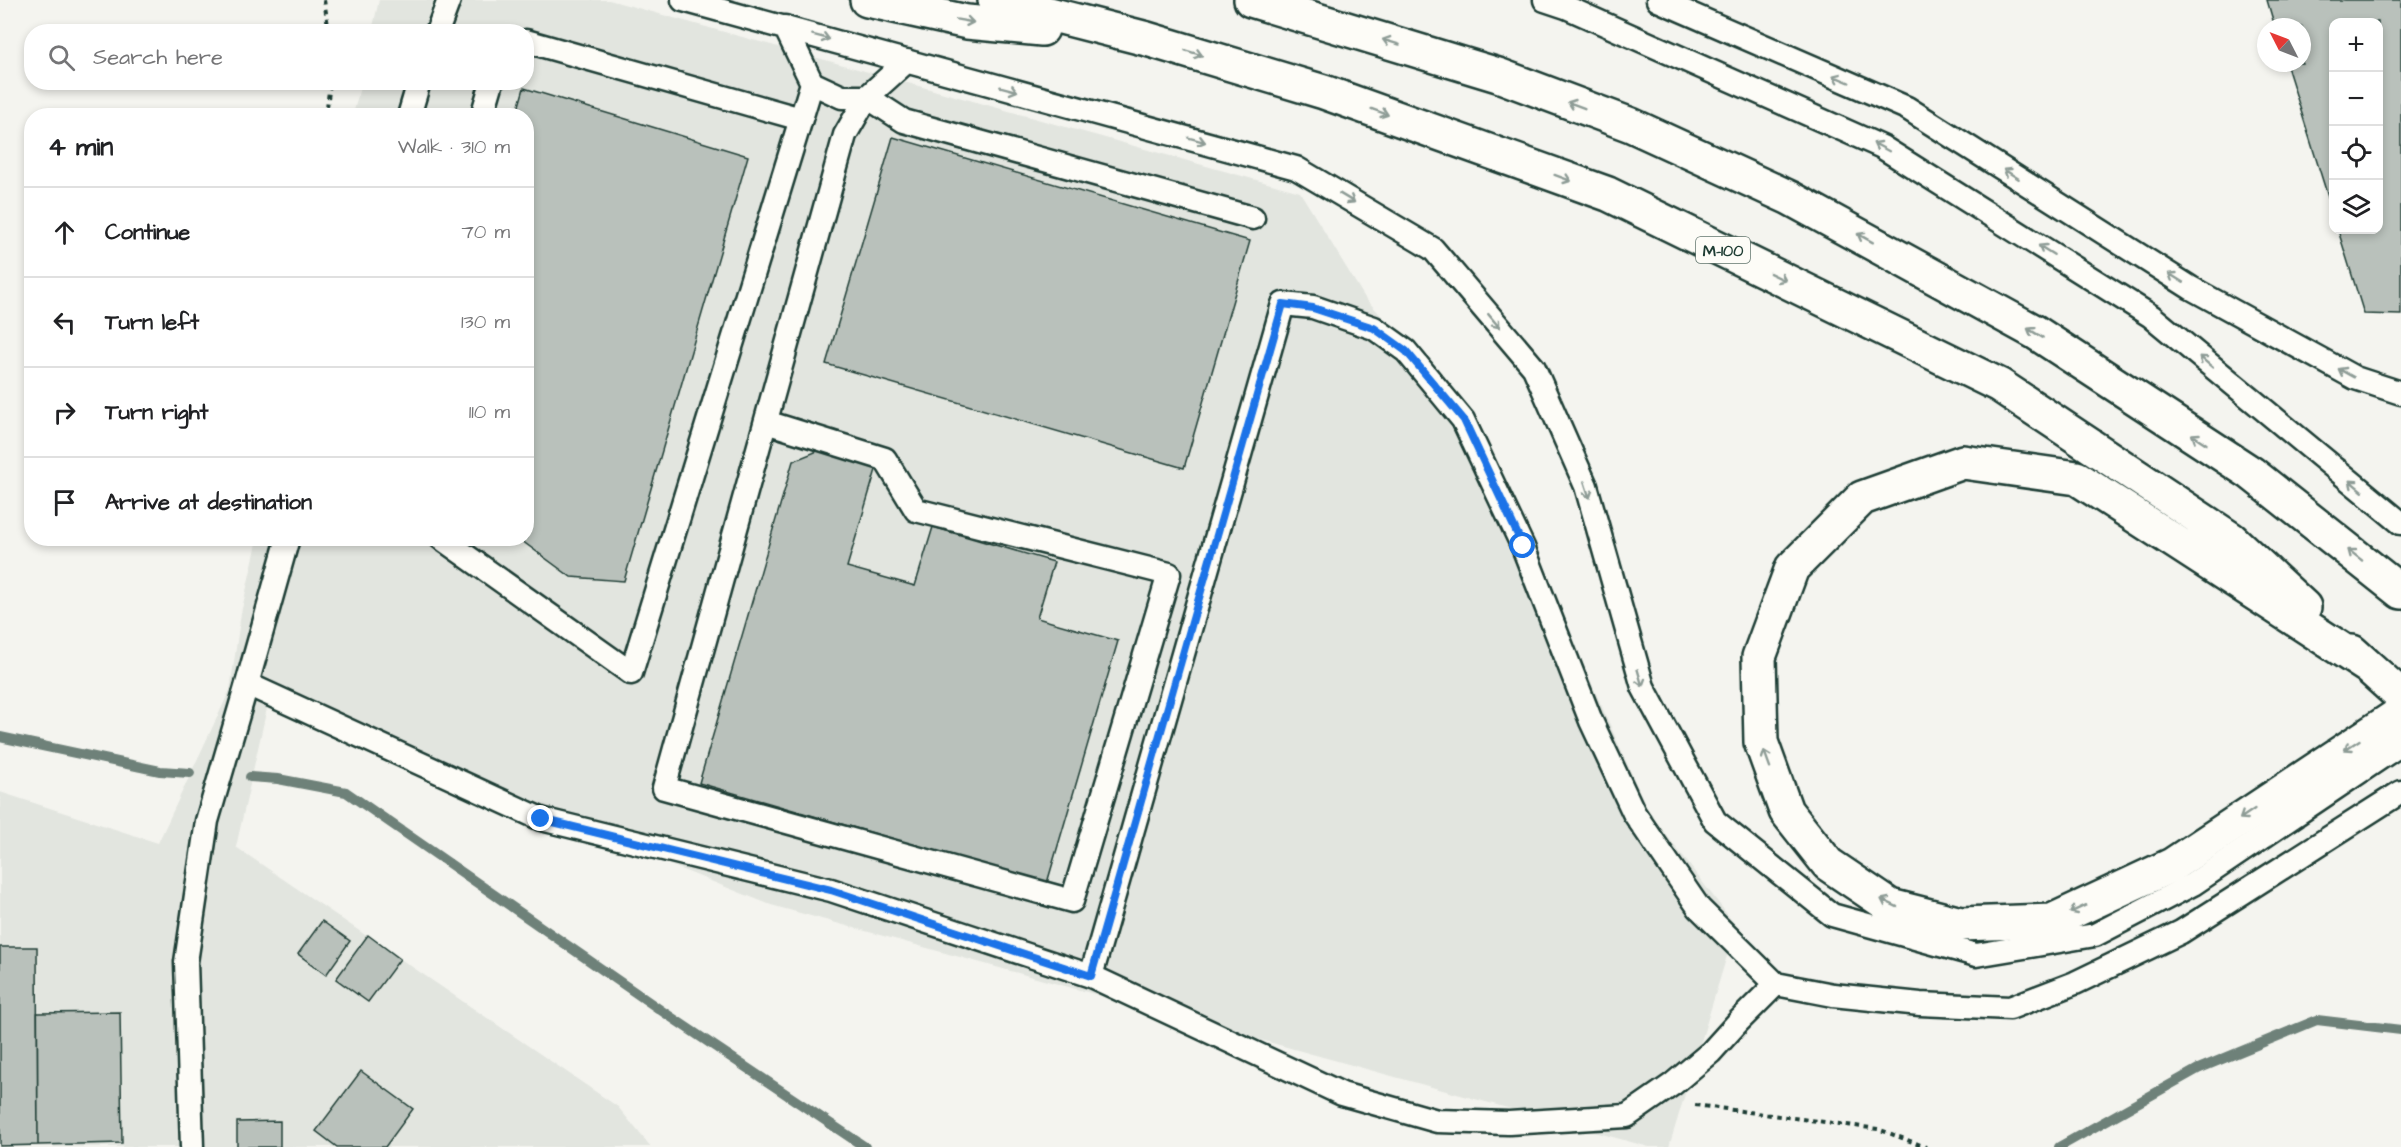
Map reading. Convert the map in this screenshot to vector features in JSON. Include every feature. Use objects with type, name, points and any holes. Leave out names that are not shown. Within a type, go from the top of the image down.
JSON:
[{"type":"highway","points":[[867,0],[967,22],[1147,39]]},
{"type":"highway","name":"M-100","points":[[995,0],[1147,39],[1324,92],[1608,194],[1999,385],[2230,539],[2401,696]]},
{"type":"highway","points":[[1251,0],[1498,75],[1630,125],[1790,198],[2035,332],[2252,473],[2401,591]]},
{"type":"highway","points":[[2367,666],[2077,478],[1963,462],[1862,498],[1792,568],[1759,657],[1761,742],[1786,811],[1828,864],[1890,906],[1961,924],[2052,921],[2172,865],[2303,793],[2401,713]]},
{"type":"lane","points":[[440,24],[449,0]]},
{"type":"lane","points":[[683,0],[1296,168],[1433,249],[1534,368],[1586,486],[1643,687],[1715,821],[1832,915],[1976,956],[2095,935],[2193,884],[2303,793],[2401,744]]},
{"type":"lane","points":[[1545,0],[1566,7],[1882,147],[2151,316],[2401,524]]},
{"type":"lane","points":[[1658,0],[1907,108],[2191,288],[2355,378],[2401,393]]},
{"type":"lane","points":[[785,27],[812,84],[842,97],[867,97],[904,121],[1253,218]]},
{"type":"lane","points":[[534,43],[801,119]]},
{"type":"lane","points":[[766,422],[885,459],[916,510],[1169,574],[1072,901],[664,788],[845,135],[867,97],[907,61]]},
{"type":"lane","points":[[452,546],[631,673],[812,84]]},
{"type":"lane","points":[[411,108],[417,90]]},
{"type":"lane","points":[[484,108],[490,90]]},
{"type":"lane","points":[[1091,976],[1283,304],[1313,308],[1374,328],[1406,351],[1464,420],[1523,546],[1591,721],[1634,813],[1699,908],[1776,984],[1833,995],[1920,1004],[2010,1008],[2075,983],[2181,932],[2401,792]]},
{"type":"lane","points":[[192,1147],[186,962],[207,821],[286,546]]},
{"type":"lane","points":[[247,684],[541,819],[831,890],[1091,976],[1342,1094],[1437,1122],[1509,1123],[1627,1116],[1712,1052],[1776,984]]},
{"type":"path","points":[[324,0],[328,24]]},
{"type":"path","points":[[327,108],[329,90]]},
{"type":"path","points":[[1651,1100],[1878,1129],[1926,1147]]},
{"type":"shaded area","points":[[379,0],[609,0],[1300,192],[1365,298],[1473,415],[1648,811],[1736,926],[1669,1147],[1649,1147],[771,905],[240,694],[267,708],[236,847],[618,1107],[651,1147],[0,1147],[0,792],[158,843],[230,690],[241,613],[256,546],[534,546],[534,108],[355,108],[359,90],[534,90],[534,24],[374,24]]},
{"type":"building","points":[[2267,0],[2401,0],[2401,315],[2364,314],[2339,234],[2383,234],[2383,18],[2329,18],[2329,200],[2289,72],[2311,72],[2311,18],[2272,18]]},
{"type":"building","points":[[523,90],[531,90],[748,156],[624,581],[571,577],[529,546],[534,546],[534,108],[518,108]]},
{"type":"building","points":[[893,137],[1250,241],[1184,468],[826,364]]},
{"type":"building","points":[[825,448],[878,463],[847,567],[915,586],[933,527],[1054,562],[1037,618],[1118,641],[1047,883],[699,783],[793,461]]},
{"type":"building","points":[[322,921],[350,941],[326,975],[298,954]]},
{"type":"building","points":[[368,935],[400,959],[368,1002],[336,979]]},
{"type":"building","points":[[0,947],[37,947],[38,1145],[0,1146]]},
{"type":"building","points":[[120,1012],[122,1143],[38,1145],[37,1013]]},
{"type":"building","points":[[361,1071],[413,1109],[385,1147],[337,1147],[316,1131]]},
{"type":"building","points":[[280,1121],[280,1147],[237,1147],[237,1122]]},
{"type":"waterway","points":[[0,737],[160,771],[190,773]]},
{"type":"waterway","points":[[250,777],[278,779],[346,792],[662,1011],[865,1147]]},
{"type":"waterway","points":[[2059,1147],[2198,1069],[2317,1020],[2401,1030]]},
{"type":"route","points":[[541,819],[831,890],[1091,976],[1283,304],[1313,308],[1374,328],[1406,351],[1464,420],[1523,546]]}]
